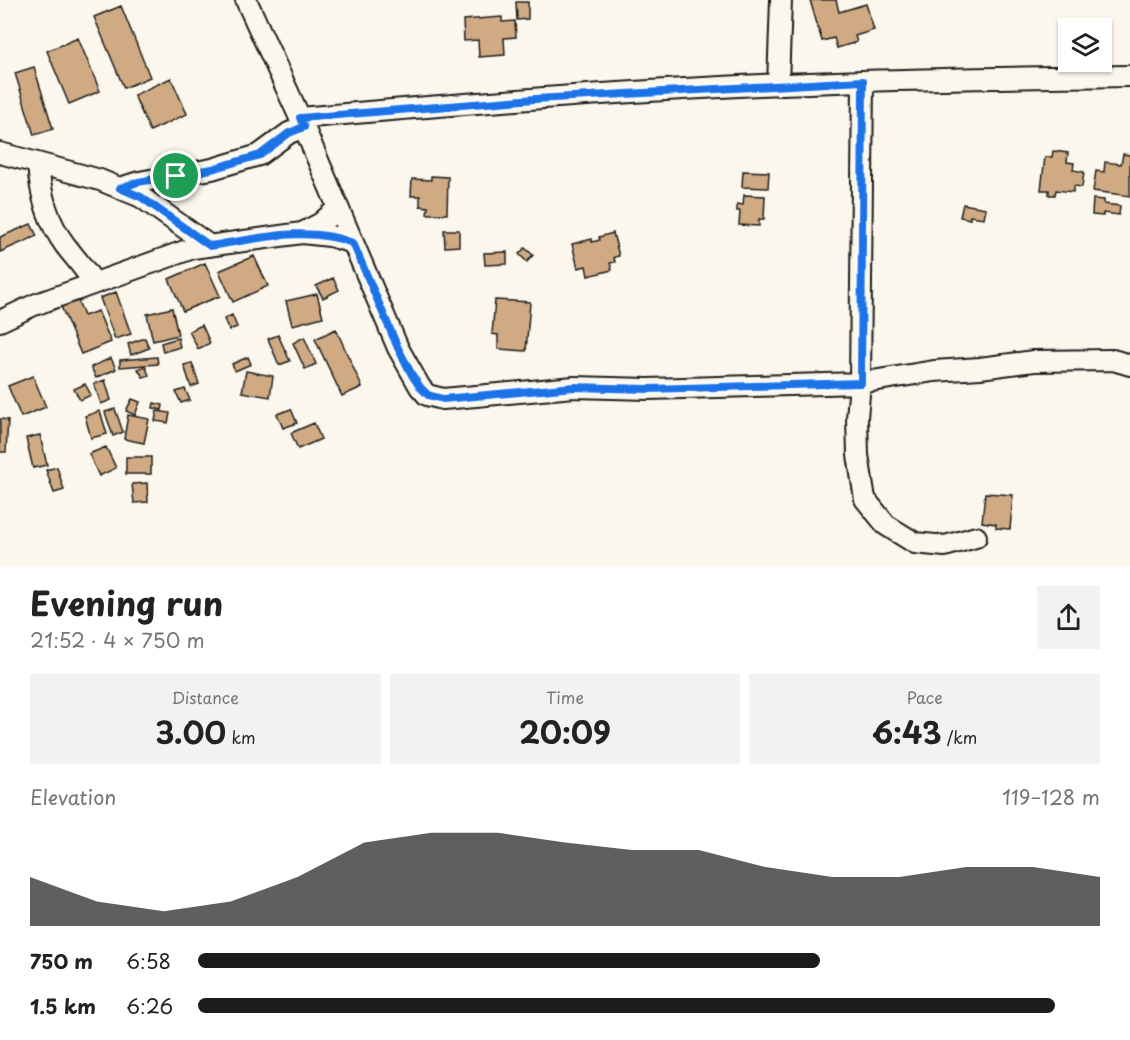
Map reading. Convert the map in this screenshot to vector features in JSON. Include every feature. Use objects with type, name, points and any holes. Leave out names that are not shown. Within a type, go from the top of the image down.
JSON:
[{"type":"street","points":[[246,0],[302,122],[398,348],[420,387],[428,395],[443,399],[574,387],[648,389],[861,383],[934,371],[1034,361],[1113,360],[1130,365]]},
{"type":"street","points":[[778,85],[781,0]]},
{"type":"street","points":[[120,188],[138,182],[212,169],[260,155],[302,122],[524,99],[863,81],[1130,76]]},
{"type":"street","points":[[863,81],[861,383],[857,418],[858,455],[865,499],[886,525],[915,543],[945,546],[976,537]]},
{"type":"street","points":[[0,153],[100,180],[141,197],[210,246]]},
{"type":"street","points":[[38,164],[40,186],[52,221],[64,243],[94,283]]},
{"type":"street","points":[[302,233],[321,223],[338,208]]},
{"type":"street","points":[[0,321],[34,305],[193,248],[302,233],[330,236],[353,243]]},
{"type":"building","points":[[810,0],[836,0],[839,12],[866,4],[874,30],[855,36],[857,42],[837,48],[834,38],[822,41]]},
{"type":"building","points":[[516,2],[528,2],[528,19],[517,20]]},
{"type":"building","points":[[121,6],[150,77],[124,88],[94,17]]},
{"type":"building","points":[[502,17],[502,22],[515,21],[516,37],[504,38],[505,55],[479,57],[478,40],[464,41],[463,20]]},
{"type":"building","points":[[78,38],[100,91],[69,104],[47,51]]},
{"type":"building","points":[[34,67],[53,129],[34,135],[15,73]]},
{"type":"building","points":[[171,78],[187,114],[150,131],[134,95]]},
{"type":"building","points":[[1053,151],[1068,153],[1067,162],[1074,163],[1073,170],[1084,172],[1082,187],[1074,186],[1073,192],[1056,190],[1055,195],[1049,195],[1049,190],[1041,190],[1045,157],[1052,157]]},
{"type":"building","points":[[1123,154],[1130,155],[1130,196],[1093,191],[1096,171],[1104,172],[1105,162],[1121,164]]},
{"type":"building","points":[[743,171],[769,172],[768,188],[742,187]]},
{"type":"building","points":[[431,176],[448,177],[447,214],[427,214],[428,207],[420,206],[420,196],[411,196],[412,179],[431,180]]},
{"type":"building","points":[[744,195],[765,196],[764,219],[759,219],[759,226],[739,225],[740,211],[737,211],[737,204],[743,205]]},
{"type":"building","points":[[1093,199],[1104,200],[1104,204],[1120,206],[1119,215],[1103,213],[1103,216],[1092,215]]},
{"type":"building","points":[[963,204],[986,208],[984,218],[960,217]]},
{"type":"building","points":[[31,224],[37,236],[0,252],[0,237]]},
{"type":"building","points":[[444,230],[459,230],[459,246],[445,247]]},
{"type":"building","points":[[613,233],[619,256],[614,257],[615,262],[610,263],[612,270],[588,276],[586,266],[578,268],[572,244],[592,239],[592,242],[600,240],[599,237]]},
{"type":"building","points":[[525,248],[533,255],[527,262],[519,254]]},
{"type":"building","points":[[507,252],[507,264],[485,265],[484,253]]},
{"type":"building","points":[[254,256],[268,286],[233,302],[219,271]]},
{"type":"building","points":[[205,263],[220,296],[183,311],[169,279]]},
{"type":"building","points":[[333,278],[339,290],[323,298],[316,286]]},
{"type":"building","points":[[116,292],[131,334],[115,339],[100,298]]},
{"type":"building","points":[[317,294],[323,317],[292,325],[286,301]]},
{"type":"building","points":[[77,298],[84,316],[98,311],[111,342],[81,354],[60,304]]},
{"type":"building","points":[[495,300],[530,302],[526,351],[498,349],[498,335],[492,334]]},
{"type":"building","points":[[172,308],[178,335],[153,341],[147,314]]},
{"type":"building","points":[[232,315],[237,327],[229,330],[224,319]]},
{"type":"building","points":[[202,325],[210,343],[198,349],[189,331]]},
{"type":"building","points":[[336,329],[362,387],[342,396],[315,339]]},
{"type":"building","points":[[278,335],[290,361],[279,365],[268,339]]},
{"type":"building","points":[[304,337],[316,364],[305,369],[293,343]]},
{"type":"building","points":[[145,338],[149,348],[131,355],[128,344]]},
{"type":"building","points":[[178,338],[180,347],[163,352],[161,343]]},
{"type":"building","points":[[157,357],[158,364],[120,367],[120,360]]},
{"type":"building","points":[[248,357],[251,364],[235,371],[232,364]]},
{"type":"building","points":[[111,358],[116,369],[96,378],[91,367]]},
{"type":"building","points":[[192,363],[199,384],[191,387],[184,365]]},
{"type":"building","points":[[145,366],[149,375],[143,377],[138,369]]},
{"type":"building","points":[[246,371],[273,376],[270,397],[242,392]]},
{"type":"building","points":[[33,376],[46,407],[21,417],[8,386]]},
{"type":"building","points":[[105,380],[111,400],[101,404],[94,384]]},
{"type":"building","points":[[85,384],[91,395],[80,400],[74,389]]},
{"type":"building","points":[[185,389],[190,400],[181,403],[176,392]]},
{"type":"building","points":[[132,399],[140,402],[135,415],[126,411]]},
{"type":"building","points":[[154,403],[163,405],[162,410],[153,408]]},
{"type":"building","points":[[115,409],[123,432],[113,436],[105,412]]},
{"type":"building","points":[[291,409],[297,423],[283,428],[277,414]]},
{"type":"building","points":[[100,411],[107,434],[91,438],[85,416]]},
{"type":"building","points":[[157,411],[170,413],[168,423],[155,421]]},
{"type":"building","points":[[128,415],[149,419],[144,443],[124,439]]},
{"type":"building","points":[[0,419],[8,420],[6,452],[0,452]]},
{"type":"building","points":[[314,423],[321,439],[298,449],[291,433]]},
{"type":"building","points":[[40,435],[47,465],[33,468],[26,438]]},
{"type":"building","points":[[106,447],[116,468],[99,476],[89,454]]},
{"type":"building","points":[[126,457],[151,457],[151,474],[126,474]]},
{"type":"building","points":[[57,467],[64,490],[54,493],[46,470]]},
{"type":"building","points":[[147,483],[148,502],[134,503],[132,484]]},
{"type":"building","points":[[985,493],[1013,495],[1010,529],[996,528],[996,524],[982,522]]},
{"type":"route","points":[[863,81],[861,383],[648,389],[574,387],[443,399],[428,395],[420,387],[398,348],[353,243],[330,236],[302,233],[210,246],[141,197],[120,188],[138,182],[176,176],[212,169],[260,155],[289,133],[304,127],[300,118],[535,99],[863,81]]}]
